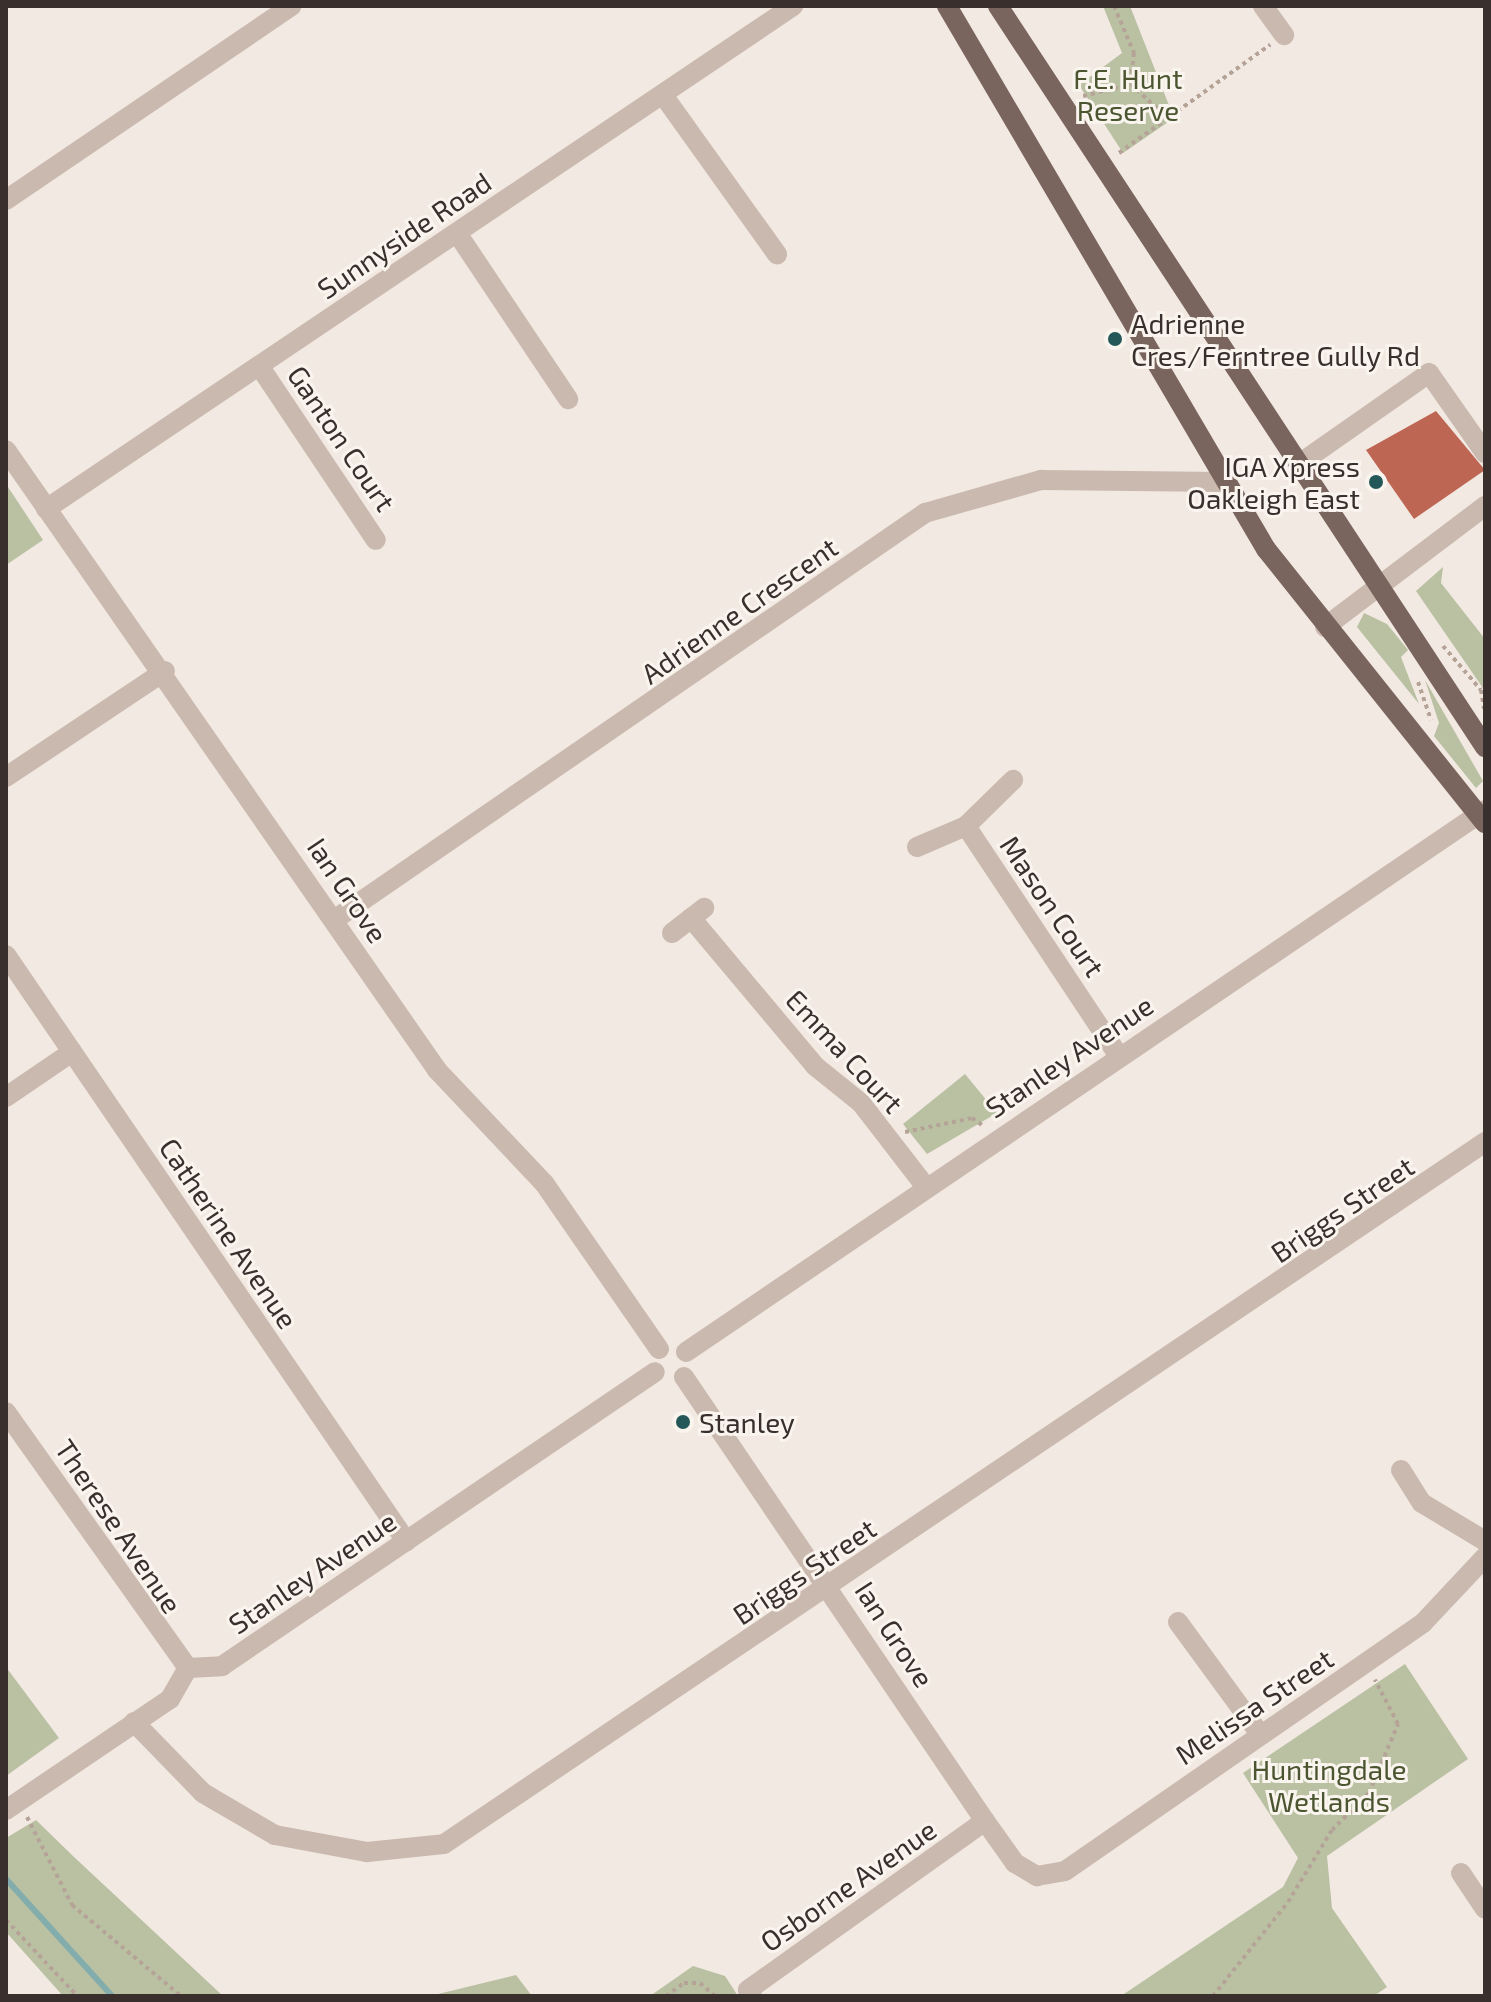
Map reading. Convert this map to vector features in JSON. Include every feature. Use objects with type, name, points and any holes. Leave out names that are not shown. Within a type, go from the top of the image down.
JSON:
[{"type":"main road","points":[[947,6],[1222,482],[1325,627],[1483,816]]},
{"type":"main road","points":[[998,6],[1302,462],[1485,747]]},
{"type":"street","points":[[6,200],[291,6]]},
{"type":"street","name":"Sunnyside Road","points":[[46,509],[793,6]]},
{"type":"street","points":[[1263,6],[1284,35]]},
{"type":"street","points":[[663,95],[777,254]]},
{"type":"street","points":[[457,233],[568,399]]},
{"type":"street","name":"Ganton Court","points":[[260,367],[376,540]]},
{"type":"street","points":[[1302,462],[1429,373],[1485,453]]},
{"type":"street","name":"Ian Grove","points":[[6,450],[165,671],[437,1070],[544,1183],[659,1349]]},
{"type":"street","name":"Adrienne Crescent","points":[[334,920],[925,513],[1041,480],[1222,482]]},
{"type":"street","points":[[1325,627],[1485,506]]},
{"type":"street","points":[[6,777],[165,671]]},
{"type":"street","name":"Mason Court","points":[[917,847],[966,826],[1013,780]]},
{"type":"street","name":"Stanley Avenue","points":[[686,1352],[1119,1056],[1483,816]]},
{"type":"street","name":"Mason Court","points":[[966,826],[1119,1056]]},
{"type":"street","name":"Emma Court","points":[[672,933],[698,913],[815,1066],[861,1103],[926,1187]]},
{"type":"street","name":"Catherine Avenue","points":[[6,955],[406,1541]]},
{"type":"street","points":[[6,1097],[72,1052]]},
{"type":"street","name":"Briggs Street","points":[[134,1722],[203,1793],[275,1835],[367,1852],[444,1844],[830,1587],[1485,1142]]},
{"type":"street","points":[[659,1349],[686,1352],[684,1377],[667,1381],[655,1372],[659,1349]]},
{"type":"street","name":"Stanley Avenue","points":[[188,1668],[222,1666],[655,1372]]},
{"type":"street","name":"Ian Grove","points":[[684,1377],[830,1587],[985,1821],[1015,1863],[1037,1876]]},
{"type":"street","name":"Therese Avenue","points":[[6,1412],[188,1668]]},
{"type":"street","points":[[1401,1470],[1422,1503],[1485,1541]]},
{"type":"street","name":"Melissa Street","points":[[1037,1876],[1065,1871],[1423,1623],[1485,1557]]},
{"type":"street","points":[[1178,1622],[1260,1734]]},
{"type":"street","points":[[12,1815],[134,1722],[170,1699],[188,1668]]},
{"type":"street","name":"Osborne Avenue","points":[[752,1996],[748,1990],[985,1821]]},
{"type":"street","points":[[1461,1873],[1485,1909]]},
{"type":"path","points":[[1114,6],[1134,53],[1131,84]]},
{"type":"path","points":[[1119,153],[1165,116],[1284,35]]},
{"type":"path","points":[[1083,96],[1131,84]]},
{"type":"path","points":[[1131,84],[1165,116]]},
{"type":"path","points":[[1444,645],[1481,690],[1485,710]]},
{"type":"path","points":[[1413,668],[1431,720]]},
{"type":"path","points":[[903,1132],[972,1118],[982,1125]]},
{"type":"path","points":[[1213,1996],[1288,1902],[1332,1830],[1369,1793],[1398,1724],[1366,1663]]},
{"type":"path","points":[[12,1815],[26,1817],[72,1905],[181,1996]]},
{"type":"path","points":[[6,1920],[77,1996]]},
{"type":"path","points":[[666,1996],[684,1983],[700,1983],[715,1996]]},
{"type":"green space","name":"F.E. Hunt Reserve","points":[[1103,6],[1130,6],[1174,118],[1123,153],[1079,85],[1122,53]]},
{"type":"green space","points":[[6,484],[43,540],[6,565]]},
{"type":"green space","points":[[1443,567],[1441,583],[1485,639],[1485,691],[1416,591]]},
{"type":"green space","points":[[1364,613],[1387,624],[1408,650],[1401,657],[1419,704],[1357,627]]},
{"type":"green space","points":[[1425,680],[1483,781],[1476,788],[1434,736],[1439,723]]},
{"type":"green space","points":[[965,1074],[997,1113],[927,1154],[903,1124]]},
{"type":"green space","name":"Huntingdale Wetlands","points":[[1405,1664],[1468,1759],[1327,1856],[1332,1908],[1387,1987],[1374,1996],[1121,1996],[1283,1887],[1298,1858],[1243,1773]]},
{"type":"green space","points":[[6,1667],[59,1738],[6,1776]]},
{"type":"green space","points":[[36,1820],[223,1996],[63,1996],[6,1932],[6,1838]]},
{"type":"green space","points":[[693,1966],[725,1976],[738,1996],[650,1996]]},
{"type":"green space","points":[[516,1975],[532,1996],[430,1996]]},
{"type":"building","points":[[1436,411],[1485,470],[1414,519],[1366,450]]},
{"type":"waterway","points":[[6,1879],[112,1996]]},
{"type":"place","name":"Adrienne Cres/Ferntree Gully Rd","points":[[1115,339]]},
{"type":"place","name":"IGA Xpress Oakleigh East","points":[[1376,482]]},
{"type":"place","name":"Stanley","points":[[683,1422]]}]
